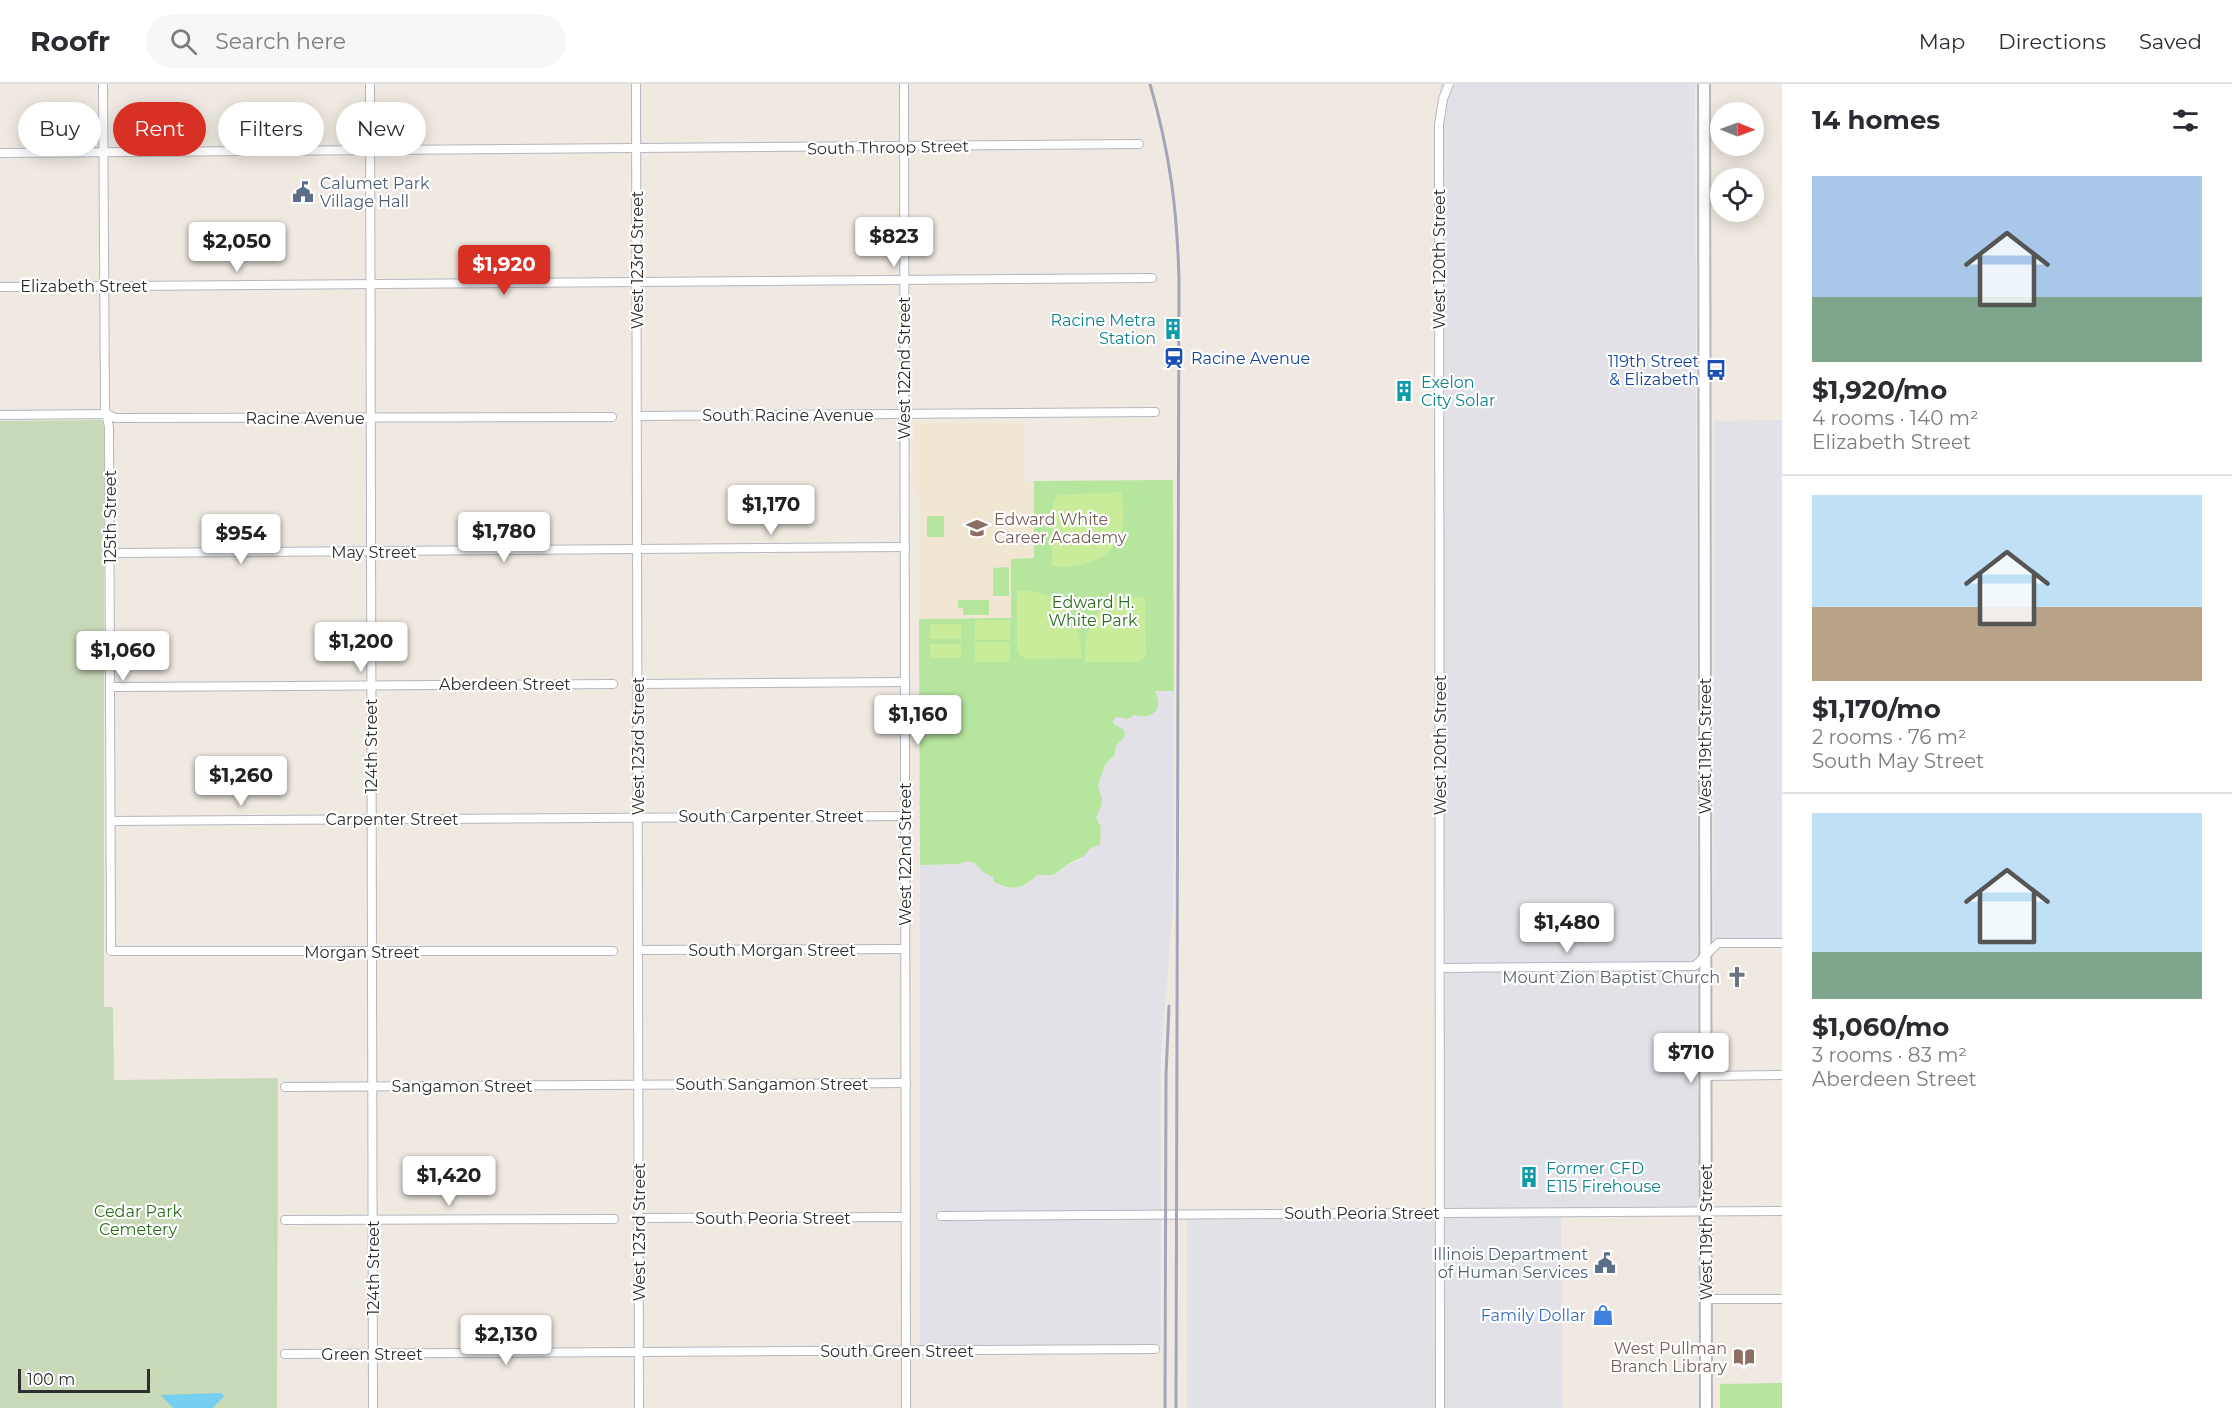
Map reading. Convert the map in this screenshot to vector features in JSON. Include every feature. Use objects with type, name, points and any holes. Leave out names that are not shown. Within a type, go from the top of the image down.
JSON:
[{"type":"street","name":"125th Street","points":[[103,84],[105,408],[109,427],[111,951]]},
{"type":"street","name":"124th Street","points":[[370,84],[370,102]]},
{"type":"street","name":"West 123rd Street","points":[[636,84],[639,1408]]},
{"type":"street","name":"West 122nd Street","points":[[904,84],[906,1408]]},
{"type":"street","name":"West 120th Street","points":[[1440,1408],[1439,125],[1443,99],[1449,84]]},
{"type":"street","name":"West 119th Street","points":[[1704,84],[1706,1408]]},
{"type":"street","name":"South Throop Street","points":[[426,150],[1139,144]]},
{"type":"street","name":"South Throop Street","points":[[0,153],[336,150]]},
{"type":"street","name":"124th Street","points":[[370,156],[373,1408]]},
{"type":"street","name":"Elizabeth Street","points":[[0,287],[1152,278]]},
{"type":"street","name":"South Racine Avenue","points":[[637,416],[1155,412]]},
{"type":"street","name":"Racine Avenue","points":[[0,415],[107,414],[114,418],[612,417]]},
{"type":"street","name":"May Street","points":[[110,553],[905,548]]},
{"type":"street","points":[[638,684],[905,682]]},
{"type":"street","name":"Aberdeen Street","points":[[110,687],[613,684]]},
{"type":"street","name":"South Carpenter Street","points":[[638,817],[905,816]]},
{"type":"street","name":"Carpenter Street","points":[[111,821],[638,817]]},
{"type":"street","points":[[1440,968],[1695,966],[1718,943],[1782,943]]},
{"type":"street","name":"South Morgan Street","points":[[638,950],[905,949]]},
{"type":"street","name":"Morgan Street","points":[[111,951],[613,951]]},
{"type":"street","points":[[1705,1076],[1782,1076]]},
{"type":"street","name":"South Sangamon Street","points":[[639,1085],[906,1083]]},
{"type":"street","name":"Sangamon Street","points":[[285,1087],[639,1085]]},
{"type":"street","name":"South Peoria Street","points":[[941,1216],[1782,1210]]},
{"type":"street","name":"South Peoria Street","points":[[639,1218],[906,1217]]},
{"type":"street","points":[[285,1220],[614,1219]]},
{"type":"street","points":[[1706,1299],[1782,1299]]},
{"type":"street","name":"South Green Street","points":[[639,1352],[1155,1349]]},
{"type":"street","name":"Green Street","points":[[285,1354],[639,1352]]},
{"type":"shaded area","points":[[1440,84],[1695,84],[1698,1213],[1561,1214],[1563,1408],[1187,1408],[1187,1216],[1442,1214]]},
{"type":"shaded area","points":[[1782,420],[1782,940],[1714,941],[1714,421]]},
{"type":"shaded area","name":"Edward White Career Academy","points":[[913,423],[1024,423],[1024,481],[1034,481],[1034,559],[1011,559],[1011,618],[919,619],[919,498],[913,484]]},
{"type":"shaded area","points":[[1155,691],[1174,691],[1173,911],[1161,1054],[1161,1346],[920,1350],[920,865],[960,864],[966,861],[975,863],[983,872],[994,877],[994,882],[1009,888],[1017,888],[1026,885],[1037,875],[1050,876],[1060,872],[1067,865],[1079,861],[1089,848],[1098,823],[1096,818],[1102,799],[1098,786],[1100,779],[1106,763],[1111,759],[1116,746],[1121,741],[1119,728],[1113,720],[1117,717],[1127,719],[1157,705],[1158,699]]},
{"type":"green space","name":"Cedar Park Cemetery","points":[[102,420],[104,427],[104,1007],[113,1007],[114,1080],[278,1078],[277,1408],[0,1408],[0,421]]},
{"type":"green space","name":"Edward H. White Park","points":[[1173,480],[1174,691],[1155,691],[1158,703],[1152,714],[1135,715],[1127,719],[1117,717],[1113,720],[1114,724],[1124,730],[1125,736],[1116,746],[1114,756],[1106,763],[1098,786],[1102,799],[1096,818],[1101,827],[1100,845],[1089,849],[1082,857],[1056,873],[1037,875],[1017,888],[994,882],[993,877],[983,872],[975,863],[966,861],[960,864],[920,865],[919,619],[1011,618],[1011,559],[1034,558],[1034,481]]},
{"type":"green space","points":[[1121,492],[1123,525],[1118,540],[1112,548],[1104,555],[1084,564],[1052,566],[1053,501],[1059,495]]},
{"type":"green space","points":[[927,516],[944,516],[944,537],[927,537]]},
{"type":"green space","points":[[1009,567],[1009,596],[993,596],[993,568]]},
{"type":"green space","points":[[1017,590],[1045,595],[1066,608],[1077,629],[1081,658],[1025,659],[1017,652]]},
{"type":"green space","points":[[1145,597],[1146,656],[1139,662],[1085,662],[1088,634],[1098,613],[1116,601]]},
{"type":"green space","points":[[958,600],[989,600],[989,615],[963,615],[963,608],[958,608]]},
{"type":"green space","points":[[975,620],[1010,620],[1010,640],[975,640]]},
{"type":"green space","points":[[930,624],[961,624],[961,639],[930,639]]},
{"type":"green space","points":[[975,642],[1010,642],[1010,662],[975,662]]},
{"type":"green space","points":[[930,644],[961,644],[961,658],[930,658]]},
{"type":"green space","points":[[1782,1383],[1782,1408],[1720,1408],[1720,1384]]},
{"type":"water","points":[[221,1393],[224,1396],[213,1408],[173,1408],[161,1395]]},
{"type":"railway","points":[[1150,84],[1163,134],[1171,181],[1179,279],[1176,1408]]},
{"type":"railway","points":[[1165,1408],[1166,1075],[1169,1006]]},
{"type":"place","name":"Calumet Park Village Hall","points":[[303,192]]},
{"type":"place","name":"Racine Metra Station","points":[[1173,329]]},
{"type":"place","name":"Racine Avenue","points":[[1174,358]]},
{"type":"place","name":"119th Street & Elizabeth","points":[[1716,370]]},
{"type":"place","name":"Exelon City Solar","points":[[1404,391]]},
{"type":"place","name":"Edward White Career Academy","points":[[977,528]]},
{"type":"place","name":"Mount Zion Baptist Church","points":[[1737,977]]},
{"type":"place","name":"Former CFD E115 Firehouse","points":[[1529,1177]]},
{"type":"place","name":"Illinois Department of Human Services","points":[[1605,1263]]},
{"type":"place","name":"Family Dollar","points":[[1603,1315]]},
{"type":"place","name":"West Pullman Branch Library","points":[[1744,1357]]}]
